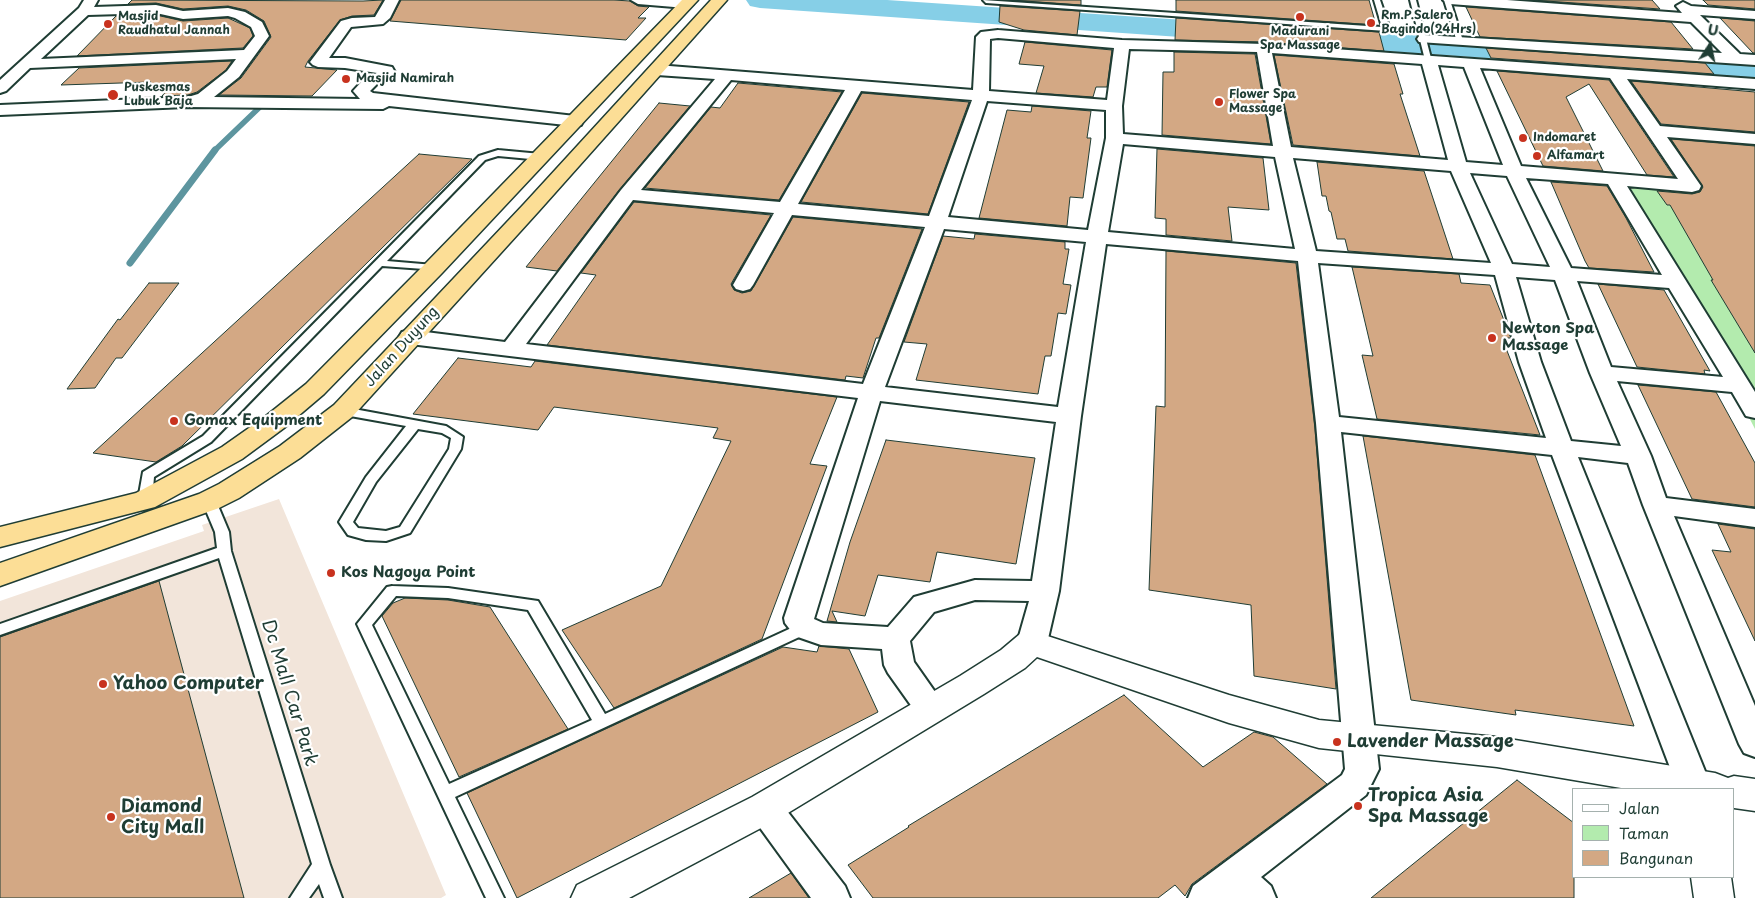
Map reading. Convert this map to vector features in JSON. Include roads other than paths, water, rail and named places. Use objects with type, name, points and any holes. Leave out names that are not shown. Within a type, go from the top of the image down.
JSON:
[{"type":"highway","name":"Jalan Duyung","points":[[0,537],[145,500],[232,453],[275,422],[315,388],[434,268],[689,2]]},
{"type":"highway","name":"Jalan Duyung","points":[[0,575],[209,500],[229,491],[290,452],[343,411],[531,208],[716,3]]},
{"type":"highway","points":[[495,204],[531,208]]},
{"type":"street","points":[[392,0],[378,22],[352,22],[346,24],[318,62],[345,63],[387,70],[388,74],[371,81],[362,88],[362,93],[367,97],[400,104]]},
{"type":"street","points":[[638,0],[689,2]]},
{"type":"street","points":[[1448,0],[1687,10],[1755,15]]},
{"type":"street","points":[[0,88],[88,5],[156,9],[183,15],[232,6],[240,15],[257,25],[262,36],[233,74],[200,99],[186,102]]},
{"type":"street","points":[[1687,10],[1747,62]]},
{"type":"street","points":[[894,639],[821,634],[805,628],[800,623],[801,610],[871,393],[936,223],[981,96],[983,37],[998,34],[1122,44],[1264,48],[1427,49],[1461,42],[1747,62]]},
{"type":"street","points":[[592,898],[765,808],[1005,664],[1032,643],[1045,591],[1069,416],[1097,236],[1116,138],[1114,106],[1122,44]]},
{"type":"street","points":[[1206,898],[1246,886],[1354,785],[1362,769],[1328,423],[1307,256],[1264,48]]},
{"type":"street","points":[[1427,49],[1470,63],[1755,84]]},
{"type":"street","points":[[1427,49],[1459,168],[1504,270],[1530,362],[1582,506],[1701,788]]},
{"type":"street","points":[[27,64],[249,54]]},
{"type":"street","points":[[1470,63],[1515,173],[1563,273],[1602,373],[1638,456],[1656,505],[1755,744]]},
{"type":"street","points":[[657,70],[1114,106]]},
{"type":"street","points":[[1116,138],[1515,173],[1692,186],[1616,75]]},
{"type":"street","points":[[512,348],[628,194],[726,76]]},
{"type":"street","points":[[743,285],[788,209],[856,85]]},
{"type":"street","points":[[0,110],[186,102],[400,104],[575,121]]},
{"type":"street","points":[[1654,131],[1755,138]]},
{"type":"street","points":[[1614,180],[1755,411]]},
{"type":"street","points":[[628,194],[1307,256],[1675,282]]},
{"type":"street","points":[[410,337],[1069,416]]},
{"type":"street","points":[[1602,373],[1740,386]]},
{"type":"street","points":[[1328,423],[1638,456]]},
{"type":"street","points":[[1656,505],[1755,518]]},
{"type":"street","points":[[894,639],[924,604],[975,590],[1045,591]]},
{"type":"street","points":[[894,639],[899,665],[931,709]]},
{"type":"street","points":[[1032,643],[1229,708],[1319,734],[1497,752],[1701,788]]},
{"type":"street","points":[[1735,792],[1755,796]]},
{"type":"street","points":[[765,808],[832,898]]},
{"type":"street","points":[[1711,878],[1714,898]]},
{"type":"lane","points":[[1098,8],[1100,0]]},
{"type":"lane","points":[[986,1],[1386,29],[1377,0]]},
{"type":"lane","points":[[1413,0],[1427,49]]},
{"type":"lane","points":[[1448,0],[1461,42]]},
{"type":"lane","points":[[145,500],[148,475],[207,439],[482,158],[487,154],[498,153],[541,158]]},
{"type":"lane","points":[[380,263],[434,268]]},
{"type":"lane","points":[[343,411],[414,426],[446,430],[457,437],[455,449],[405,530],[386,536],[366,535],[353,532],[346,522],[371,480],[414,426]]},
{"type":"lane","name":"Dc Mall Car Park","points":[[209,500],[222,532],[224,551],[321,865],[333,898]]},
{"type":"lane","points":[[0,630],[224,551]]},
{"type":"lane","points":[[495,898],[364,624],[392,591],[448,593],[533,605],[602,723]]},
{"type":"lane","points":[[445,794],[805,628]]},
{"type":"lane","points":[[299,898],[321,865]]},
{"type":"waterway","points":[[760,0],[1557,54]]},
{"type":"waterway","points":[[1636,60],[1755,68]]},
{"type":"waterway","points":[[215,150],[263,104],[269,86]]},
{"type":"waterway","points":[[130,263],[215,150]]},
{"type":"place","name":"Madurani Spa Massage","points":[[1300,17]]},
{"type":"place","name":"Rm.P.Salero Bagindo(24Hrs)","points":[[1371,23]]},
{"type":"place","name":"Masjid Raudhatul Jannah","points":[[108,24]]},
{"type":"place","name":"Masjid Namirah","points":[[346,79]]},
{"type":"place","name":"Puskesmas Lubuk Baja","points":[[113,95]]},
{"type":"place","name":"Flower Spa Massage","points":[[1219,102]]},
{"type":"place","name":"Indomaret","points":[[1523,138]]},
{"type":"place","name":"Alfamart","points":[[1537,156]]},
{"type":"place","name":"Newton Spa Massage","points":[[1492,338]]},
{"type":"place","name":"Gomax Equipment","points":[[174,421]]},
{"type":"place","name":"Kos Nagoya Point","points":[[331,573]]},
{"type":"place","name":"Yahoo Computer","points":[[103,684]]},
{"type":"place","name":"Lavender Massage","points":[[1337,742]]},
{"type":"place","name":"Tropica Asia Spa Massage","points":[[1358,806]]},
{"type":"place","name":"Diamond City Mall","points":[[111,817]]}]
